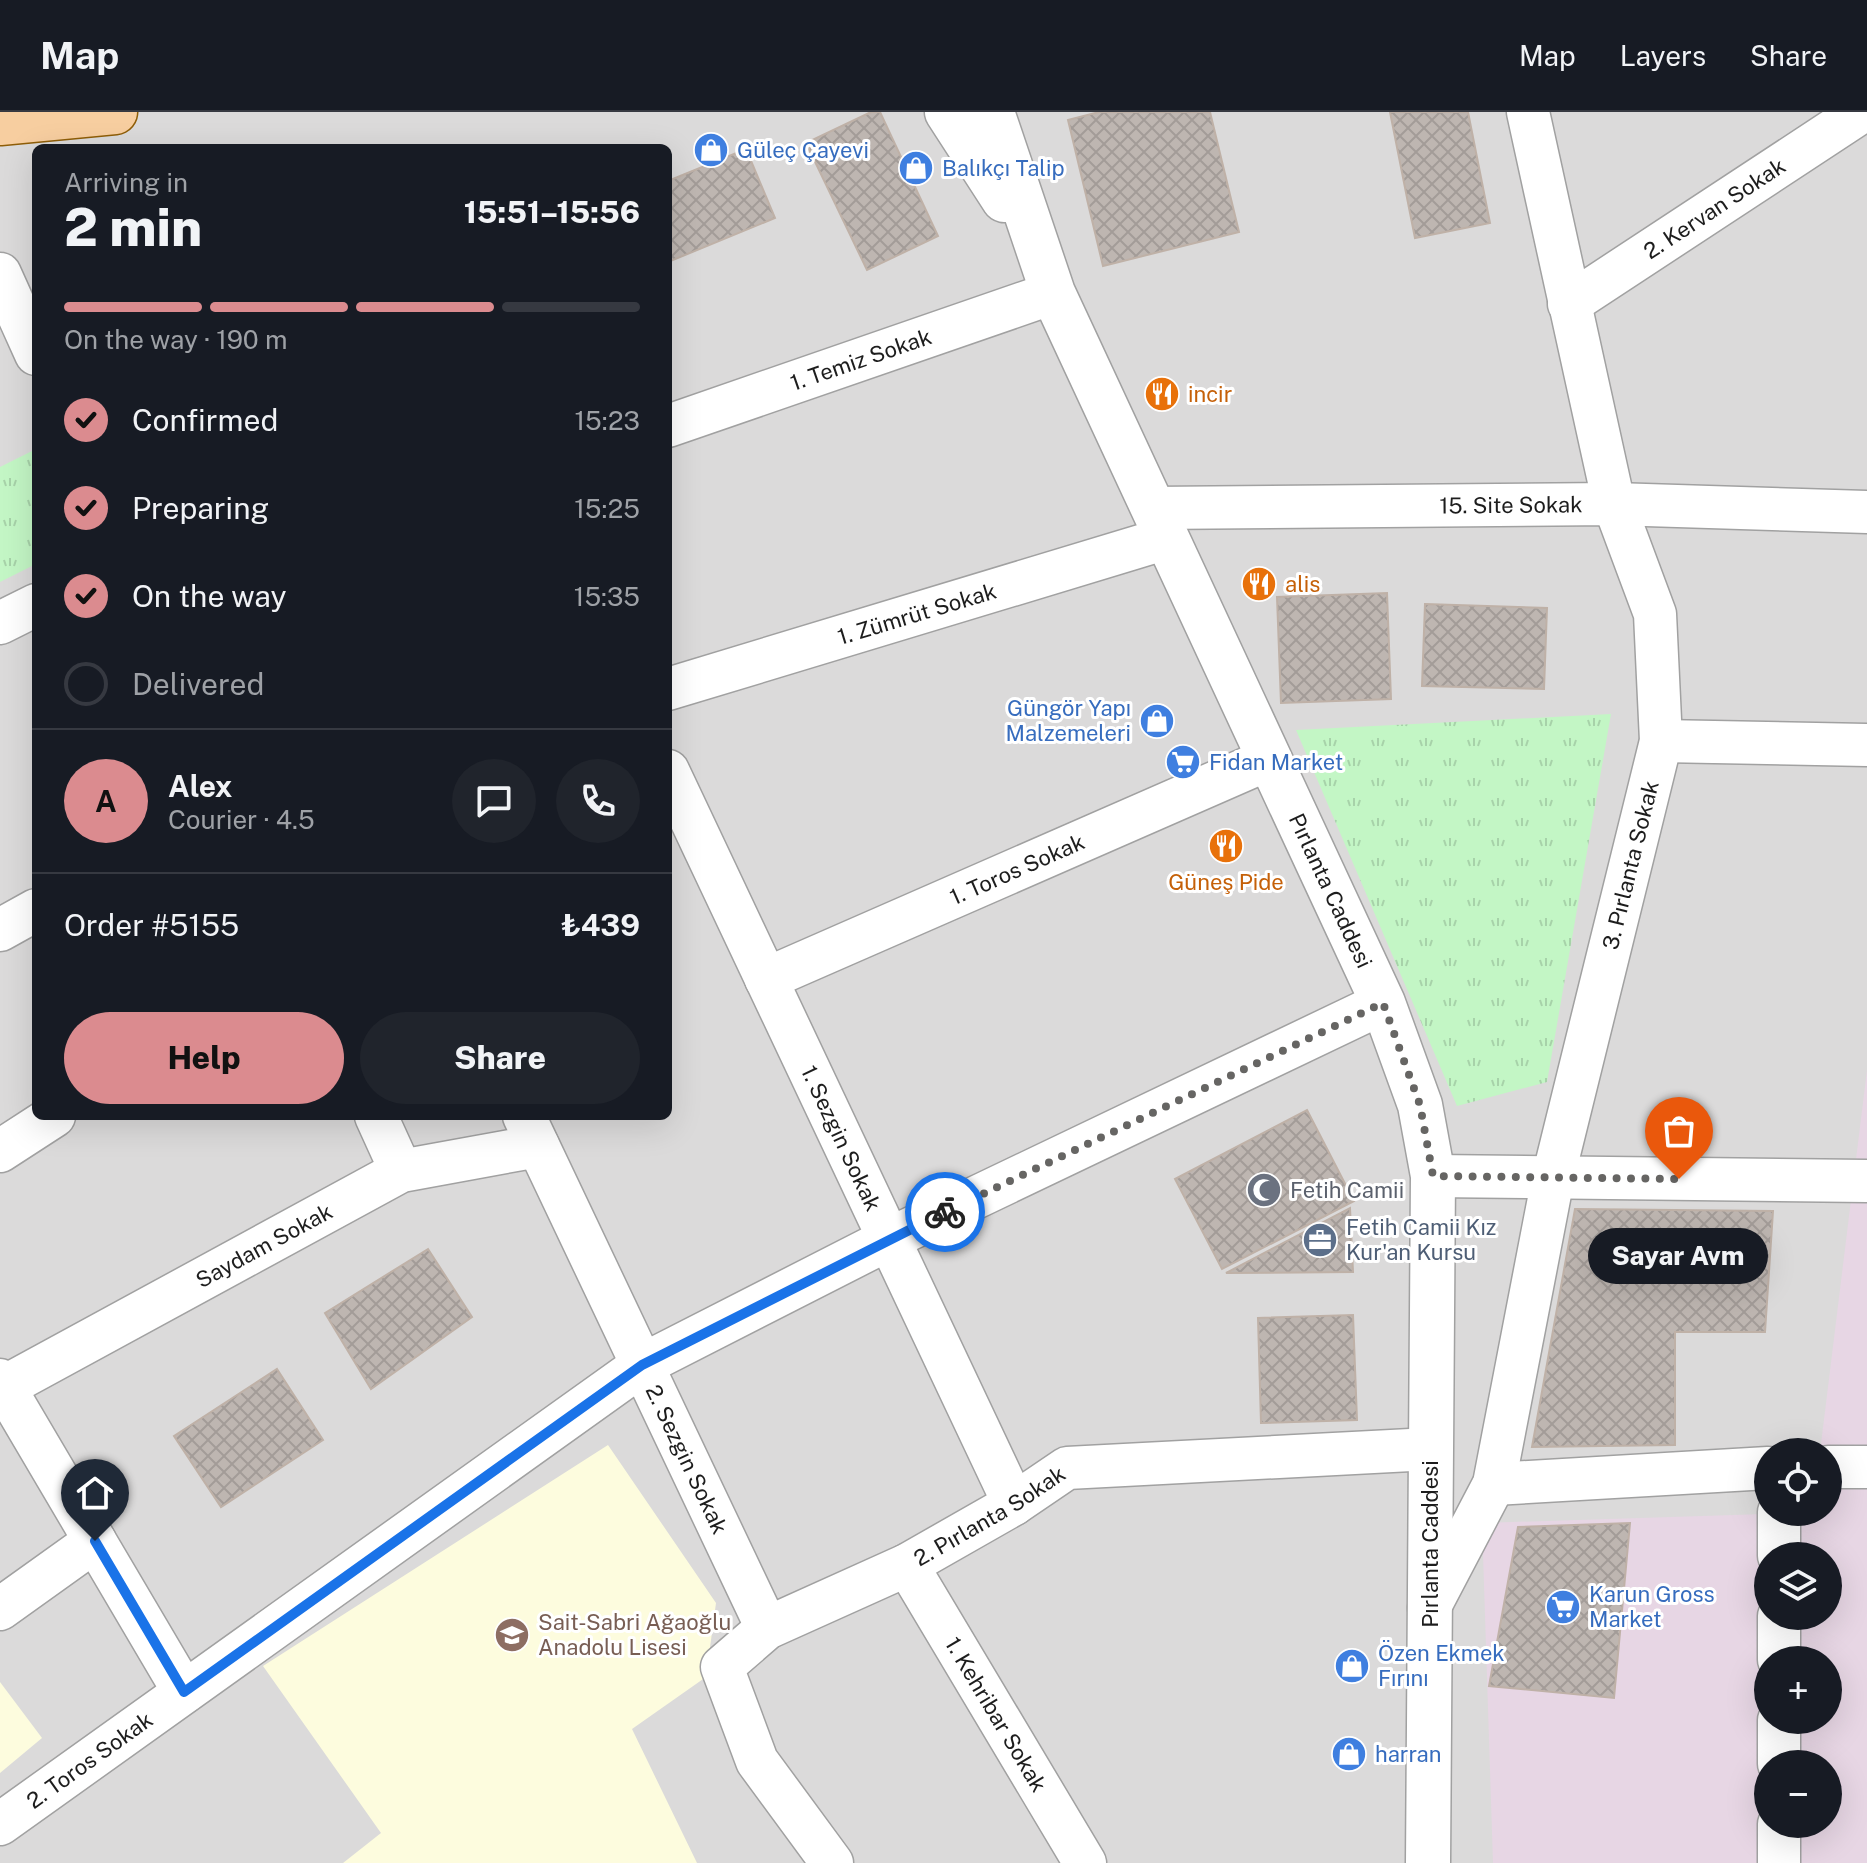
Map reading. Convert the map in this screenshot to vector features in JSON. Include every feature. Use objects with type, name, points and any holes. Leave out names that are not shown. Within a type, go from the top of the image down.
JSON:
[{"type":"main road","points":[[0,123],[115,112]]},
{"type":"street","name":"Pırlanta Caddesi","points":[[947,112],[1037,252]]},
{"type":"street","name":"Pırlanta Caddesi","points":[[992,112],[1053,293],[1383,1003],[1420,1105],[1433,1176],[1428,1863]]},
{"type":"street","name":"3. Pırlanta Sokak","points":[[1429,1608],[1494,1484],[1553,1178],[1661,741],[1655,614],[1614,504],[1528,112]]},
{"type":"street","name":"2. Kervan Sokak","points":[[1569,304],[1861,112]]},
{"type":"street","points":[[0,274],[32,345]]},
{"type":"street","name":"1. Temiz Sokak","points":[[672,425],[1053,293]]},
{"type":"street","name":"15. Site Sokak","points":[[1160,523],[1614,504],[1867,512]]},
{"type":"street","name":"1. Zümrüt Sokak","points":[[672,688],[1160,523]]},
{"type":"street","points":[[0,623],[32,607]]},
{"type":"street","points":[[1661,741],[1867,745]]},
{"type":"street","name":"1. Toros Sokak","points":[[766,979],[1269,759]]},
{"type":"street","name":"1. Sezgin Sokak","points":[[672,779],[1014,1504]]},
{"type":"street","points":[[0,930],[32,912]]},
{"type":"street","name":"2. Toros Sokak","points":[[0,1824],[642,1365],[889,1239],[1383,1003]]},
{"type":"street","points":[[0,1151],[48,1120]]},
{"type":"street","points":[[378,1120],[401,1171]]},
{"type":"street","name":"Saydam Sokak","points":[[2,1384],[401,1171],[531,1131]]},
{"type":"street","name":"2. Sezgin Sokak","points":[[531,1131],[767,1628]]},
{"type":"street","points":[[1433,1176],[1867,1181]]},
{"type":"street","points":[[2,1384],[184,1692]]},
{"type":"street","name":"2. Pırlanta Sokak","points":[[832,1863],[757,1761],[722,1667],[767,1628],[907,1565],[1014,1504],[1067,1468],[1430,1449]]},
{"type":"street","points":[[1842,1467],[1867,1467]]},
{"type":"street","points":[[1494,1484],[1754,1469]]},
{"type":"street","points":[[0,1609],[95,1541]]},
{"type":"street","name":"1. Kehribar Sokak","points":[[907,1565],[1085,1863]]},
{"type":"street","points":[[1779,1838],[1779,1863]]},
{"type":"shaded area","points":[[0,112],[1867,112],[1867,1863],[0,1863]]},
{"type":"shaded area","points":[[1867,1070],[1867,1863],[1493,1863],[1482,1523],[1754,1514],[1754,1526],[1842,1526],[1842,1438],[1822,1438]]},
{"type":"shaded area","name":"Sait-Sabri Ağaoğlu Anadolu Lisesi","points":[[608,1445],[716,1603],[706,1677],[632,1729],[697,1863],[343,1863],[381,1833],[263,1666]]},
{"type":"shaded area","points":[[0,1682],[42,1738],[0,1773]]},
{"type":"green space","points":[[32,451],[32,566],[0,582],[0,467]]},
{"type":"green space","points":[[1611,714],[1547,1082],[1457,1106],[1296,730]]},
{"type":"building","points":[[871,112],[880,112],[938,236],[867,270],[806,143]]},
{"type":"building","points":[[1099,112],[1210,112],[1239,232],[1103,266],[1068,120]]},
{"type":"building","points":[[1390,112],[1468,112],[1490,223],[1415,238]]},
{"type":"building","points":[[746,149],[775,218],[672,260],[672,179]]},
{"type":"building","points":[[1387,593],[1391,699],[1281,703],[1277,597]]},
{"type":"building","points":[[1425,604],[1547,608],[1544,689],[1422,686]]},
{"type":"building","name":"Fetih Camii","points":[[1307,1110],[1354,1201],[1222,1269],[1175,1179]]},
{"type":"building","name":"Fetih Camii Kız Kur'an Kursu","points":[[1350,1208],[1353,1272],[1226,1273]]},
{"type":"building","points":[[1575,1209],[1773,1211],[1765,1332],[1675,1332],[1675,1445],[1532,1447]]},
{"type":"building","points":[[428,1249],[472,1317],[371,1389],[325,1313]]},
{"type":"building","points":[[1353,1315],[1357,1420],[1261,1423],[1258,1318]]},
{"type":"building","points":[[277,1369],[323,1440],[221,1507],[174,1436]]},
{"type":"building","name":"Karun Gross Market","points":[[1630,1523],[1614,1698],[1489,1686],[1518,1527]]},
{"type":"way so far","points":[[945,1212],[1383,1003],[1420,1105],[1433,1176],[1679,1179]]},
{"type":"place","name":"Güleç Çayevi","points":[[711,150]]},
{"type":"place","name":"Balıkçı Talip","points":[[916,168]]},
{"type":"place","name":"incir","points":[[1162,394]]},
{"type":"place","name":"alis","points":[[1259,584]]},
{"type":"place","name":"Güngör Yapı Malzemeleri","points":[[1157,721]]},
{"type":"place","name":"Fidan Market","points":[[1183,762]]},
{"type":"place","name":"Güneş Pide","points":[[1226,846]]},
{"type":"place","name":"Sayar Avm","points":[[1679,1179]]},
{"type":"place","name":"Fetih Camii","points":[[1264,1190]]},
{"type":"place","name":"Fetih Camii Kız Kur'an Kursu","points":[[1320,1240]]},
{"type":"place","name":"Karun Gross Market","points":[[1563,1607]]},
{"type":"place","name":"Sait-Sabri Ağaoğlu Anadolu Lisesi","points":[[512,1635]]},
{"type":"place","name":"Özen Ekmek Fırını","points":[[1352,1666]]},
{"type":"place","name":"harran","points":[[1349,1754]]},
{"type":"route","points":[[95,1541],[184,1692],[642,1365],[945,1212]]}]
